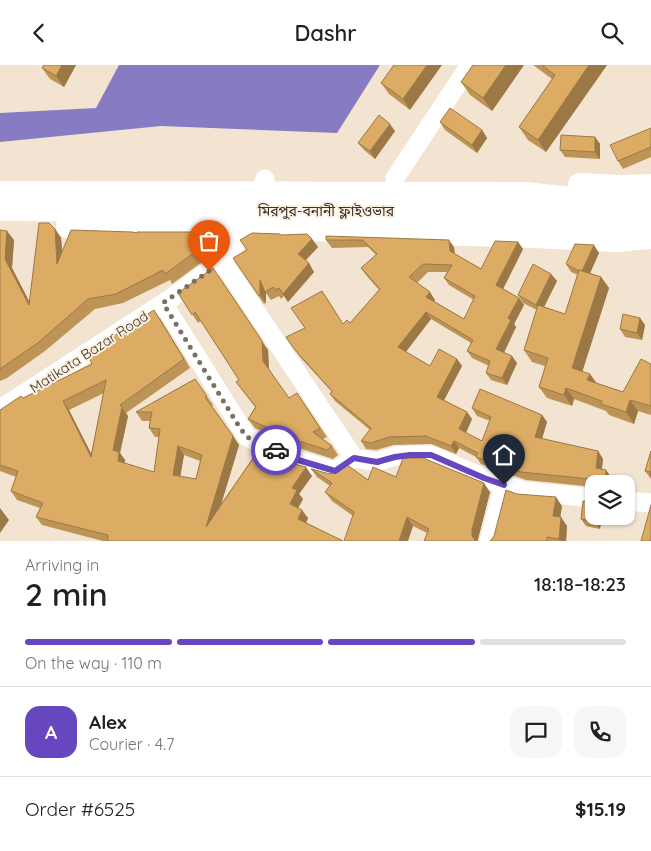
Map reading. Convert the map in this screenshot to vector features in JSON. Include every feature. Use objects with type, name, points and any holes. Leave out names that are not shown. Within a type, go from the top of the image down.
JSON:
[{"type":"main road","points":[[0,182],[394,177],[622,187],[651,186]]},
{"type":"main road","name":"মিরপুর-বনানী ফ্লাইওভার","points":[[0,193],[525,194],[624,205],[651,205]]},
{"type":"main road","name":"মিরপুর-বনানী ফ্লাইওভার","points":[[0,209],[472,211],[651,225]]},
{"type":"main road","points":[[0,225],[161,228],[241,227],[616,240],[651,237]]},
{"type":"street","points":[[394,177],[470,65]]},
{"type":"street","name":"Matikata Bazar Road","points":[[0,409],[163,303],[222,261],[265,179]]},
{"type":"street","name":"Matikata Bazar Road","points":[[0,395],[153,300],[227,241],[241,227]]},
{"type":"street","points":[[222,261],[354,458]]},
{"type":"street","points":[[163,303],[247,437],[298,460],[335,471],[354,458],[377,462],[402,455],[431,455],[484,478],[524,491],[585,497]]},
{"type":"street","points":[[489,541],[504,485]]},
{"type":"street","points":[[635,502],[651,503]]},
{"type":"shaded area","points":[[119,65],[380,65],[337,133],[161,126],[0,142],[0,113],[96,108]]},
{"type":"building","points":[[44,65],[62,65],[56,76],[42,68]]},
{"type":"building","points":[[394,65],[427,65],[403,99],[381,83]]},
{"type":"building","points":[[473,65],[506,65],[483,98],[461,82]]},
{"type":"building","points":[[542,65],[589,65],[538,140],[519,127],[555,75]]},
{"type":"building","points":[[450,108],[482,130],[472,145],[440,122]]},
{"type":"building","points":[[379,115],[390,124],[370,151],[358,143]]},
{"type":"building","points":[[651,128],[651,147],[618,161],[610,145]]},
{"type":"building","points":[[561,135],[595,137],[595,152],[560,150]]},
{"type":"building","points":[[39,223],[49,223],[55,229],[57,264],[71,230],[137,233],[203,232],[206,244],[165,274],[163,270],[116,294],[88,299],[39,342],[0,369],[0,230],[7,231],[5,259],[29,305]]},
{"type":"building","points":[[252,233],[307,234],[312,239],[298,254],[309,263],[283,294],[279,288],[275,290],[273,287],[265,292],[260,280],[259,296],[233,258],[247,250],[240,240]]},
{"type":"building","points":[[326,236],[449,240],[450,251],[481,269],[495,241],[518,242],[496,285],[519,298],[508,318],[511,320],[496,349],[512,356],[502,378],[486,373],[490,361],[467,351],[473,340],[426,312],[398,347],[430,366],[439,349],[457,359],[437,397],[467,412],[459,429],[482,441],[491,417],[472,408],[480,389],[542,415],[535,437],[598,451],[596,468],[606,470],[606,475],[585,475],[585,478],[521,472],[476,457],[478,453],[454,441],[451,446],[426,436],[389,437],[371,443],[361,441],[371,428],[330,394],[332,391],[295,350],[286,337],[305,328],[291,308],[322,291],[343,324],[347,320],[350,323],[380,289],[361,268],[377,254],[363,240],[326,240]],"holes":[[[423,264],[452,265],[444,278],[475,296],[464,319],[426,297],[430,292],[409,277]]]},
{"type":"building","points":[[575,244],[594,245],[582,271],[566,264]]},
{"type":"building","points":[[533,264],[551,274],[536,305],[518,295]]},
{"type":"building","points":[[213,268],[262,341],[263,361],[289,398],[297,393],[320,428],[313,432],[332,446],[327,450],[296,440],[248,419],[256,407],[236,382],[239,380],[195,312],[192,315],[178,293]]},
{"type":"building","points":[[579,270],[601,277],[572,368],[590,374],[587,380],[623,392],[641,359],[651,364],[651,406],[630,400],[626,412],[601,404],[602,401],[566,388],[564,395],[539,387],[548,358],[524,350],[538,305],[565,314]]},
{"type":"building","points":[[154,310],[184,359],[120,405],[122,407],[113,450],[119,452],[118,461],[154,472],[160,429],[149,428],[152,412],[136,412],[195,379],[207,396],[205,397],[233,436],[206,527],[258,451],[256,450],[257,448],[287,462],[306,467],[292,488],[297,490],[290,504],[302,510],[298,519],[343,541],[108,541],[108,535],[36,517],[43,503],[11,491],[18,471],[0,465],[0,410],[21,396],[23,398],[92,364],[87,353]],"holes":[[[106,380],[91,457],[63,401]],[[178,446],[202,455],[196,479],[173,475]]]},
{"type":"building","points":[[623,314],[640,318],[637,333],[620,329]]},
{"type":"building","points":[[651,451],[651,472],[645,471]]},
{"type":"building","points":[[403,458],[423,458],[484,483],[472,530],[472,536],[477,541],[424,541],[429,529],[407,517],[399,541],[344,541],[354,512],[325,492],[332,483],[311,469],[330,474],[346,464],[368,480],[373,467],[396,477]]},
{"type":"building","points":[[506,490],[517,494],[556,497],[553,516],[561,517],[559,539],[547,537],[547,541],[490,541],[494,536]]},
{"type":"building","points":[[583,501],[585,501],[585,520],[581,519]]},
{"type":"building","points":[[651,505],[651,541],[641,541]]},
{"type":"way so far","points":[[209,271],[163,303],[240,428],[247,437],[276,450]]},
{"type":"route","points":[[276,450],[298,460],[335,471],[354,458],[377,462],[410,455],[431,455],[504,485]]}]
